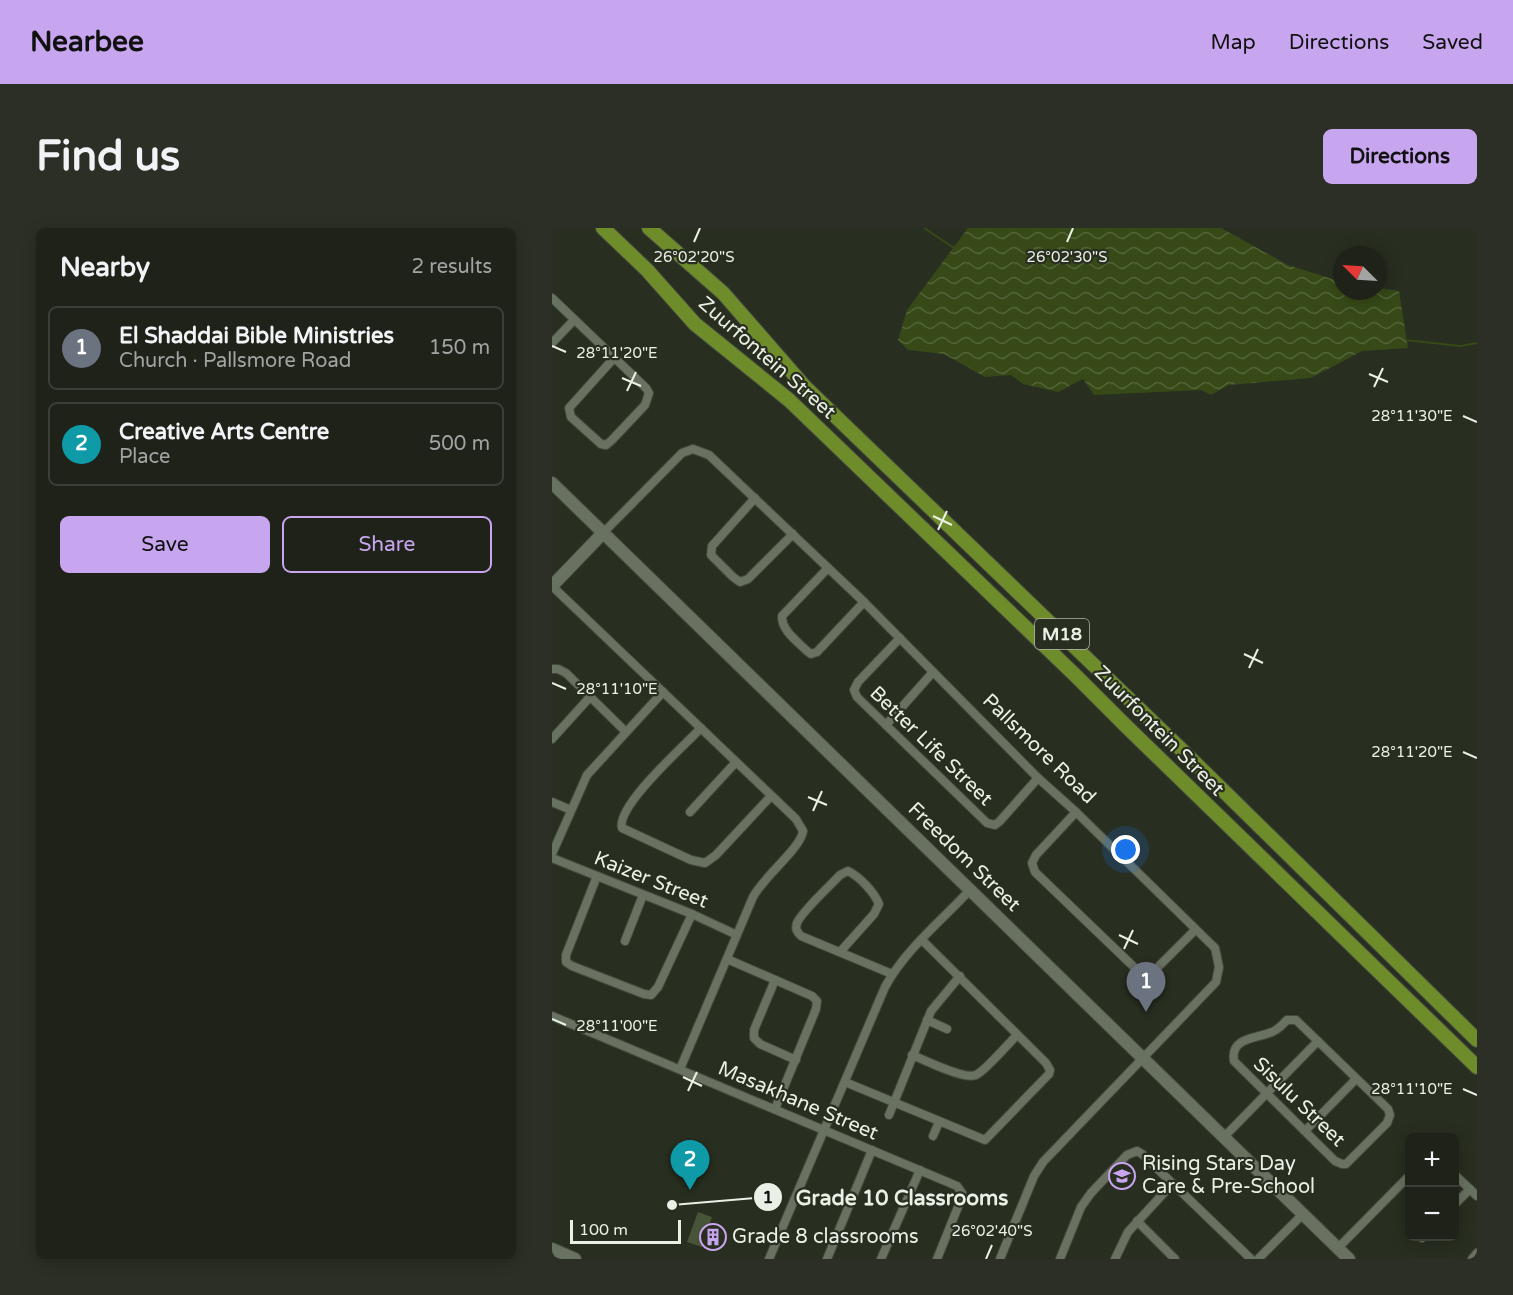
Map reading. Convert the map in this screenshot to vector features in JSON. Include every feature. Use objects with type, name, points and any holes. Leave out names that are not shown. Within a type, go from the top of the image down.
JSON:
[{"type":"main road","name":"Zuurfontein Street","points":[[603,228],[647,270],[702,330],[789,400],[1477,1067]]},
{"type":"main road","name":"Zuurfontein Street","points":[[649,228],[723,293],[805,387],[1186,754],[1477,1040]]},
{"type":"street","points":[[552,298],[646,388],[649,396],[645,405],[606,445],[601,444],[571,417],[569,408],[614,358]]},
{"type":"street","points":[[552,343],[574,320]]},
{"type":"street","name":"Pallsmore Road","points":[[552,586],[678,456],[689,449],[709,455],[864,602],[1038,778],[1076,812],[1215,948],[1218,977],[1213,986],[1043,1162],[1034,1176],[1000,1259]]},
{"type":"street","name":"Freedom Street","points":[[552,483],[1349,1259]]},
{"type":"street","points":[[755,498],[712,546],[711,555],[733,577],[740,582],[748,579],[793,534]]},
{"type":"street","points":[[828,568],[785,612],[782,619],[785,629],[807,651],[814,654],[817,652],[864,602]]},
{"type":"street","points":[[552,586],[799,823],[803,831],[796,846],[758,887],[680,1069]]},
{"type":"street","name":"Better Life Street","points":[[900,638],[858,682],[854,690],[857,697],[990,824],[995,825],[1000,821],[1038,778]]},
{"type":"street","points":[[552,669],[566,673],[626,732]]},
{"type":"street","points":[[886,725],[933,672]]},
{"type":"street","points":[[552,856],[587,775],[663,692]]},
{"type":"street","points":[[552,738],[590,697]]},
{"type":"street","points":[[701,728],[636,795],[622,819],[622,828],[691,860],[705,863],[716,855],[771,796]]},
{"type":"street","points":[[690,812],[736,762]]},
{"type":"street","points":[[552,802],[571,810]]},
{"type":"street","points":[[1076,812],[1036,855],[1032,863],[1035,872],[1136,969],[1142,972],[1154,971],[1195,930]]},
{"type":"street","name":"Kaizer Street","points":[[552,856],[738,934]]},
{"type":"street","points":[[840,952],[874,914],[879,904],[856,876],[848,872],[840,875],[800,918],[796,928],[801,936],[892,974]]},
{"type":"street","points":[[597,876],[566,955],[566,962],[572,966],[651,995],[658,987],[692,914]]},
{"type":"street","points":[[769,1259],[892,974],[970,890]]},
{"type":"street","points":[[625,941],[643,895]]},
{"type":"street","points":[[845,1082],[985,1140],[1047,1077],[1050,1070],[1048,1066],[922,940]]},
{"type":"street","points":[[727,959],[812,996],[817,1001],[816,1009],[776,1109]]},
{"type":"street","points":[[888,1115],[927,1020],[936,1003],[960,976]]},
{"type":"street","points":[[775,980],[754,1030],[754,1038],[760,1044],[796,1060]]},
{"type":"street","name":"Masakhane Street","points":[[552,1016],[957,1186],[962,1193],[938,1259]]},
{"type":"street","points":[[927,1020],[947,1029]]},
{"type":"street","name":"Sisulu Street","points":[[1290,1020],[1296,1020],[1318,1041],[1385,1105],[1390,1115],[1387,1123],[1350,1161],[1342,1164],[1335,1161],[1234,1061],[1234,1053],[1239,1043],[1248,1038],[1274,1031],[1290,1020]]},
{"type":"street","points":[[912,1055],[959,1074],[970,1076],[981,1072],[1017,1035]]},
{"type":"street","points":[[1223,1138],[1318,1041]]},
{"type":"street","points":[[1305,1131],[1356,1079]]},
{"type":"street","points":[[933,1136],[939,1122]]},
{"type":"street","points":[[827,1259],[872,1150]]},
{"type":"street","points":[[1060,1259],[1086,1200],[1127,1155],[1137,1151],[1251,1259]]},
{"type":"street","points":[[881,1259],[920,1170]]},
{"type":"street","points":[[1459,1178],[1477,1196]]},
{"type":"street","points":[[1338,1248],[1405,1180]]},
{"type":"street","points":[[1115,1259],[1126,1235],[1172,1184]]},
{"type":"street","points":[[1459,1200],[1470,1189]]},
{"type":"street","points":[[1258,1259],[1302,1214]]},
{"type":"street","points":[[1137,1221],[1175,1259]]},
{"type":"street","points":[[552,1249],[575,1259]]},
{"type":"street","points":[[1472,1259],[1477,1253]]},
{"type":"shaded area","points":[[698,1212],[712,1217],[702,1247],[687,1242]]},
{"type":"water","points":[[968,228],[1221,228],[1288,265],[1333,279],[1333,300],[1387,300],[1387,289],[1399,291],[1408,348],[1362,351],[1311,378],[1229,385],[1211,395],[1201,390],[1094,395],[1083,379],[1058,392],[1023,384],[1011,375],[985,377],[944,354],[908,350],[898,340],[907,310]]},
{"type":"waterway","points":[[924,228],[954,248]]},
{"type":"waterway","points":[[1406,340],[1460,346],[1477,343]]},
{"type":"place","name":"El Shaddai Bible Ministries","points":[[1146,1012]]},
{"type":"place","name":"Rising Stars Day Care & Pre-School","points":[[1122,1176]]},
{"type":"place","name":"Creative Arts Centre","points":[[690,1190]]},
{"type":"place","name":"Grade 10 Classrooms","points":[[672,1205]]},
{"type":"place","name":"Grade 8 classrooms","points":[[713,1237]]}]
